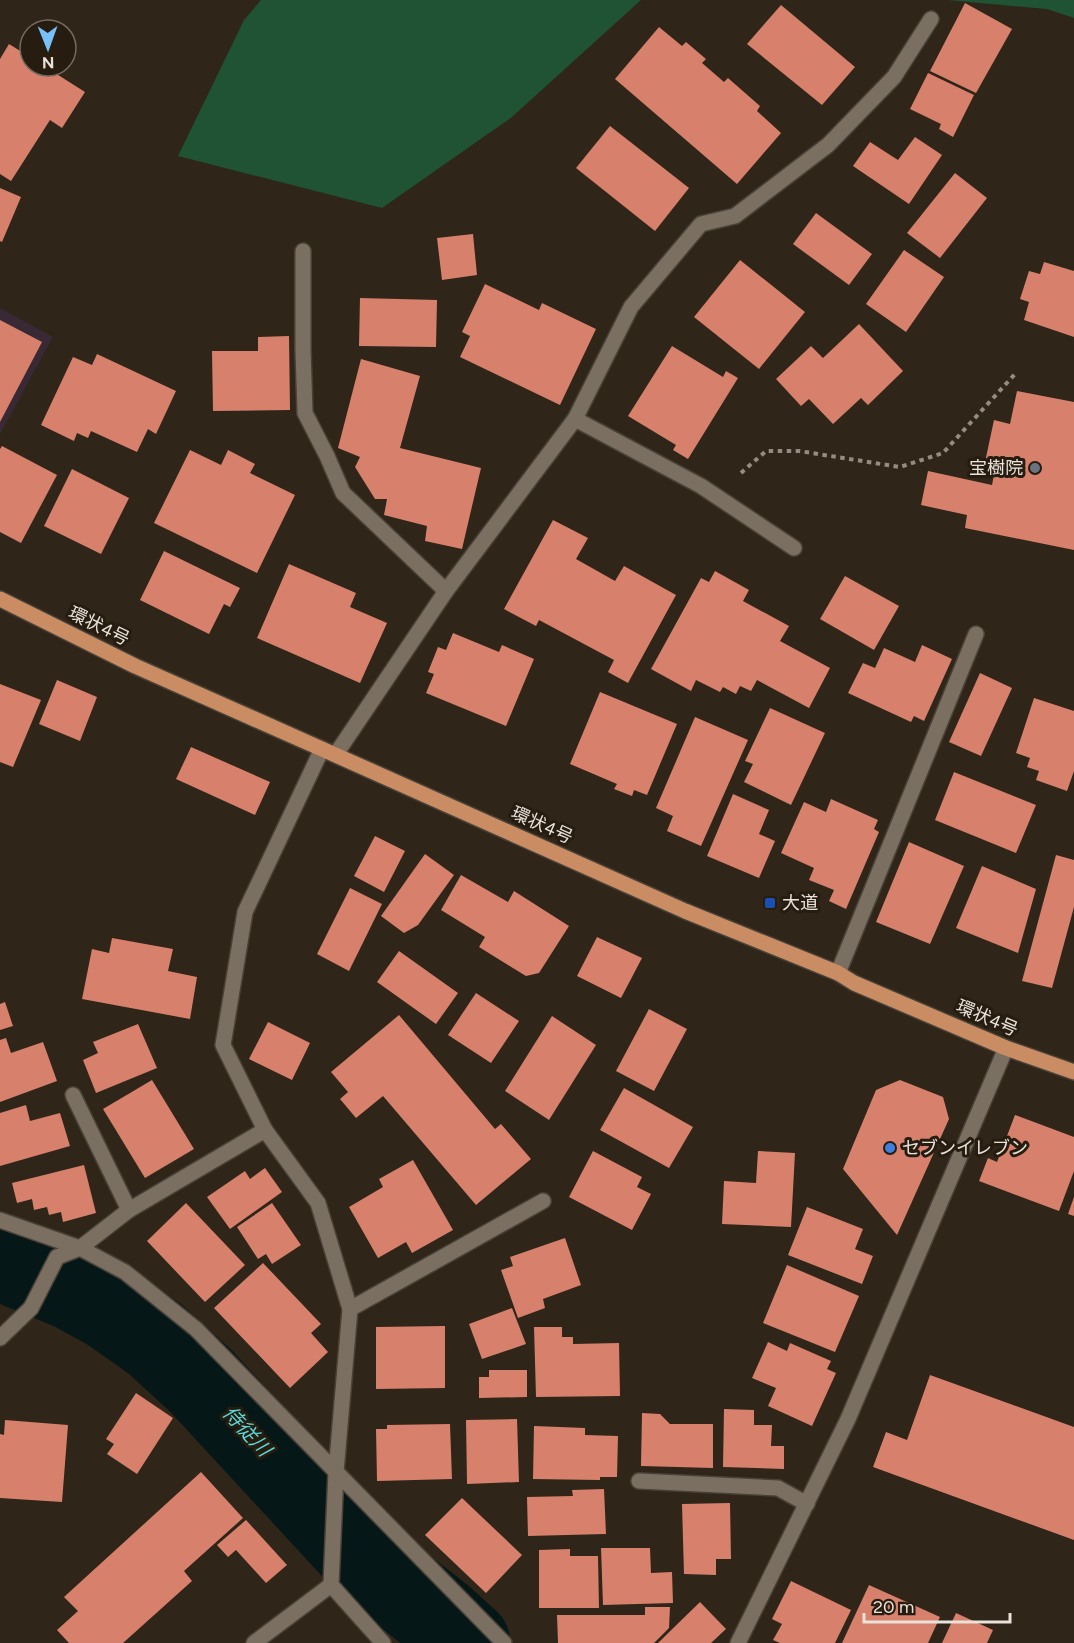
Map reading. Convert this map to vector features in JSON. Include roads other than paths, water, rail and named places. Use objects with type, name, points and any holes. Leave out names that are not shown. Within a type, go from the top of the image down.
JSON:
[{"type":"main road","name":"環状4号","points":[[0,599],[135,666],[685,911],[838,974],[1006,1048],[1074,1072]]},
{"type":"street","points":[[383,1643],[331,1586],[336,1472],[350,1308],[318,1203],[265,1130],[223,1045],[245,912],[329,752],[575,419],[631,307],[701,224],[735,216],[828,146],[894,77],[931,20]]},
{"type":"street","points":[[303,251],[305,413],[343,493],[446,591]]},
{"type":"street","points":[[575,419],[701,486],[794,548]]},
{"type":"street","points":[[838,974],[976,634]]},
{"type":"street","points":[[738,1643],[848,1419],[1006,1048]]},
{"type":"street","points":[[73,1095],[129,1210]]},
{"type":"street","points":[[0,1338],[31,1308],[57,1257],[80,1248],[129,1210],[265,1130]]},
{"type":"street","points":[[350,1308],[543,1201]]},
{"type":"street","points":[[0,1220],[80,1248],[125,1272],[196,1329],[504,1643]]},
{"type":"street","points":[[639,1481],[778,1488],[807,1504]]},
{"type":"street","points":[[254,1643],[331,1586]]},
{"type":"waterway","name":"侍従川","points":[[0,1257],[73,1287],[111,1308],[155,1339],[201,1381],[370,1564],[438,1617],[467,1643]]},
{"type":"place","name":"宝樹院","points":[[1035,468]]},
{"type":"place","name":"大道","points":[[770,903]]},
{"type":"place","name":"セブンイレブン","points":[[890,1148]]}]
